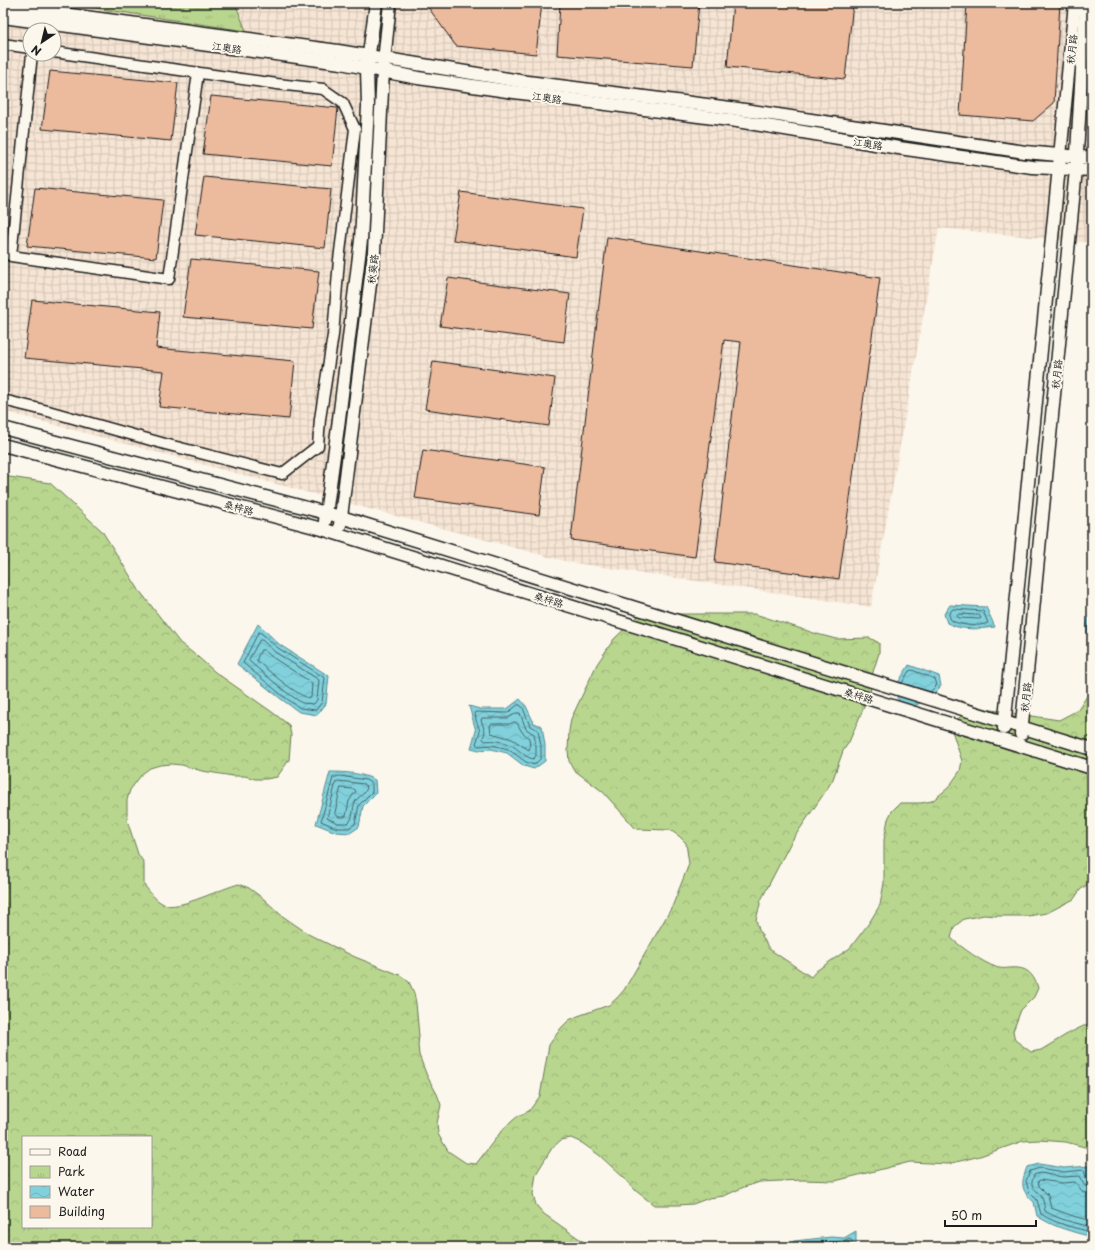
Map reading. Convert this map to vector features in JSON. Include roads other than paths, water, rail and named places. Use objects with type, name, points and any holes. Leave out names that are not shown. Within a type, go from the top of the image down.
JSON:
[{"type":"street","name":"秋葵路","points":[[322,529],[326,514],[361,240],[368,106],[367,68],[376,3]]},
{"type":"street","name":"秋葵路","points":[[339,534],[374,252],[383,71],[390,3]]},
{"type":"street","name":"秋月路","points":[[1002,740],[1006,722],[1075,3]]},
{"type":"street","name":"秋月路","points":[[1020,745],[1076,169],[1086,3]]},
{"type":"street","name":"江奥路","points":[[3,6],[368,55],[520,81],[738,110],[1025,152],[1092,158]]},
{"type":"street","name":"江奥路","points":[[3,17],[22,22]]},
{"type":"street","name":"江奥路","points":[[62,29],[341,63],[418,78],[737,121],[899,148],[1032,167],[1092,170]]},
{"type":"street","points":[[3,44],[22,47]]},
{"type":"street","points":[[3,400],[282,474],[318,446],[320,420],[333,335],[339,260],[355,129],[343,103],[323,88],[198,74],[62,53]]},
{"type":"street","points":[[31,62],[11,256],[170,279],[198,74]]},
{"type":"street","name":"桑梓路","points":[[3,428],[341,518],[1092,749]]},
{"type":"street","name":"桑梓路","points":[[3,445],[339,534],[1092,768]]},
{"type":"water","points":[[950,605],[986,607],[995,627],[977,629],[953,626],[947,623],[944,614]]},
{"type":"water","points":[[1092,610],[1092,636],[1087,633],[1087,625],[1090,611]]},
{"type":"water","points":[[258,624],[280,645],[329,676],[326,704],[317,715],[299,712],[237,664]]},
{"type":"water","points":[[909,665],[939,676],[941,686],[931,697],[911,708],[901,705],[894,689]]},
{"type":"water","points":[[520,699],[526,706],[534,723],[542,726],[545,745],[545,761],[534,769],[524,766],[507,753],[491,749],[479,750],[471,748],[476,731],[469,706],[480,709],[507,709]]},
{"type":"water","points":[[330,772],[359,774],[375,780],[376,793],[363,806],[359,827],[350,833],[336,832],[316,824]]},
{"type":"water","points":[[1039,1164],[1064,1168],[1089,1166],[1092,1190],[1092,1237],[1056,1226],[1037,1216],[1034,1202],[1026,1194],[1023,1182],[1027,1167]]},
{"type":"water","points":[[856,1231],[856,1247],[787,1247],[794,1241],[831,1237],[844,1238]]}]
